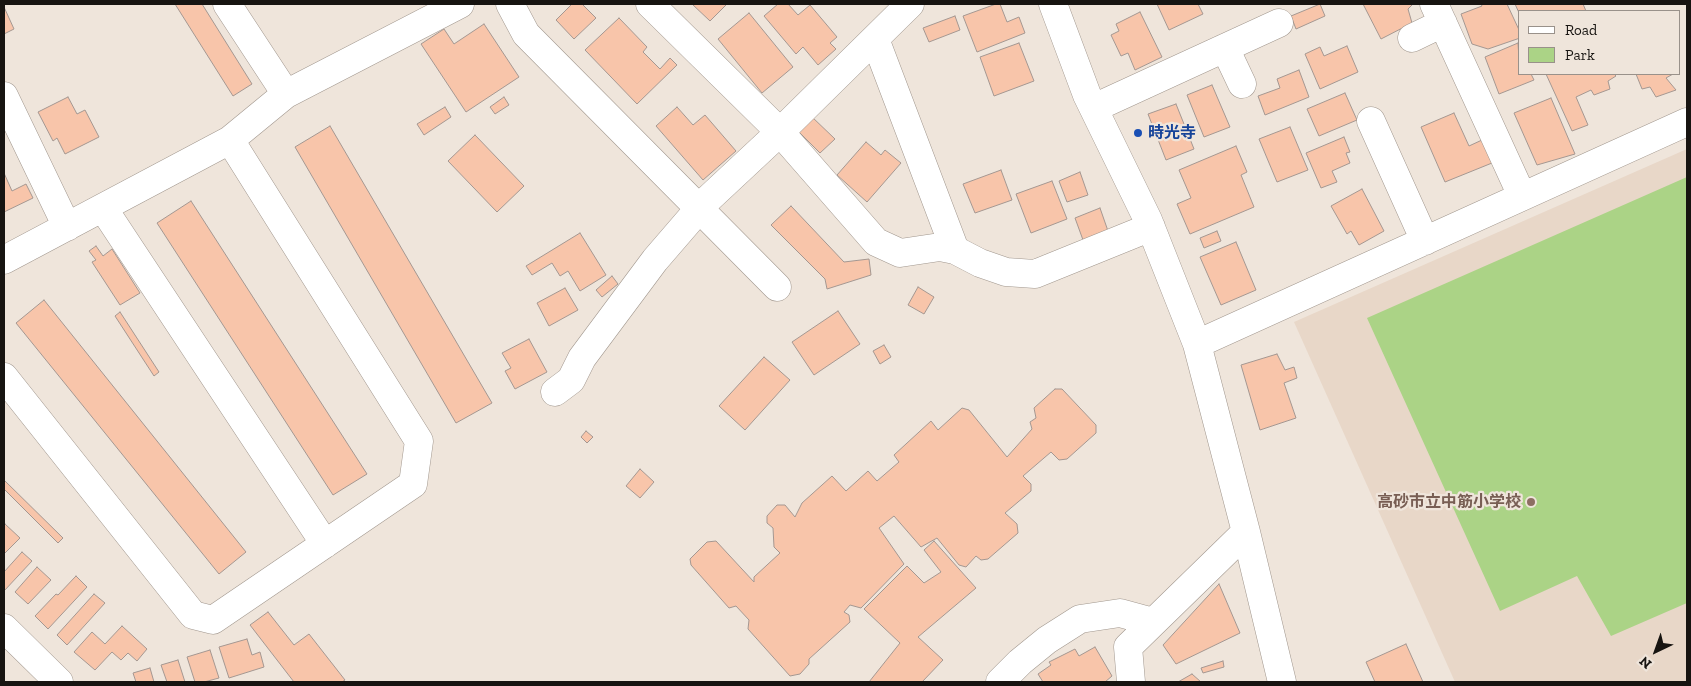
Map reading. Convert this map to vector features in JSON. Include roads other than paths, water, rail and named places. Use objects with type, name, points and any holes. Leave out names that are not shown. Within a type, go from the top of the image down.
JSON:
[{"type":"street","points":[[226,4],[286,94]]},
{"type":"street","points":[[4,260],[230,140],[286,94],[460,4]]},
{"type":"street","points":[[510,4],[526,34],[777,287]]},
{"type":"street","points":[[650,4],[780,132],[876,242],[900,253],[940,247],[955,250],[980,263],[1006,272],[1035,274],[1151,227]]},
{"type":"street","points":[[555,392],[571,380],[582,358],[655,260],[700,208],[910,4]]},
{"type":"street","points":[[1053,4],[1094,108],[1151,227],[1197,344],[1246,532],[1282,682]]},
{"type":"street","points":[[1412,38],[1439,14],[1522,196]]},
{"type":"street","points":[[1094,108],[1279,23]]},
{"type":"street","points":[[875,39],[955,250]]},
{"type":"street","points":[[1225,48],[1242,84]]},
{"type":"street","points":[[4,96],[67,227]]},
{"type":"street","points":[[1372,122],[1426,241]]},
{"type":"street","points":[[1197,344],[1687,122]]},
{"type":"street","points":[[4,377],[193,615],[213,620],[413,484],[419,441],[230,140]]},
{"type":"street","points":[[102,208],[325,544]]},
{"type":"street","points":[[1131,682],[1128,647],[1246,532]]},
{"type":"street","points":[[1000,682],[1020,662],[1047,640],[1080,619],[1120,613],[1153,622]]},
{"type":"street","points":[[4,628],[59,682]]},
{"type":"place","name":"時光寺","points":[[1138,133]]},
{"type":"place","name":"高砂市立中筋小学校","points":[[1531,502]]}]
